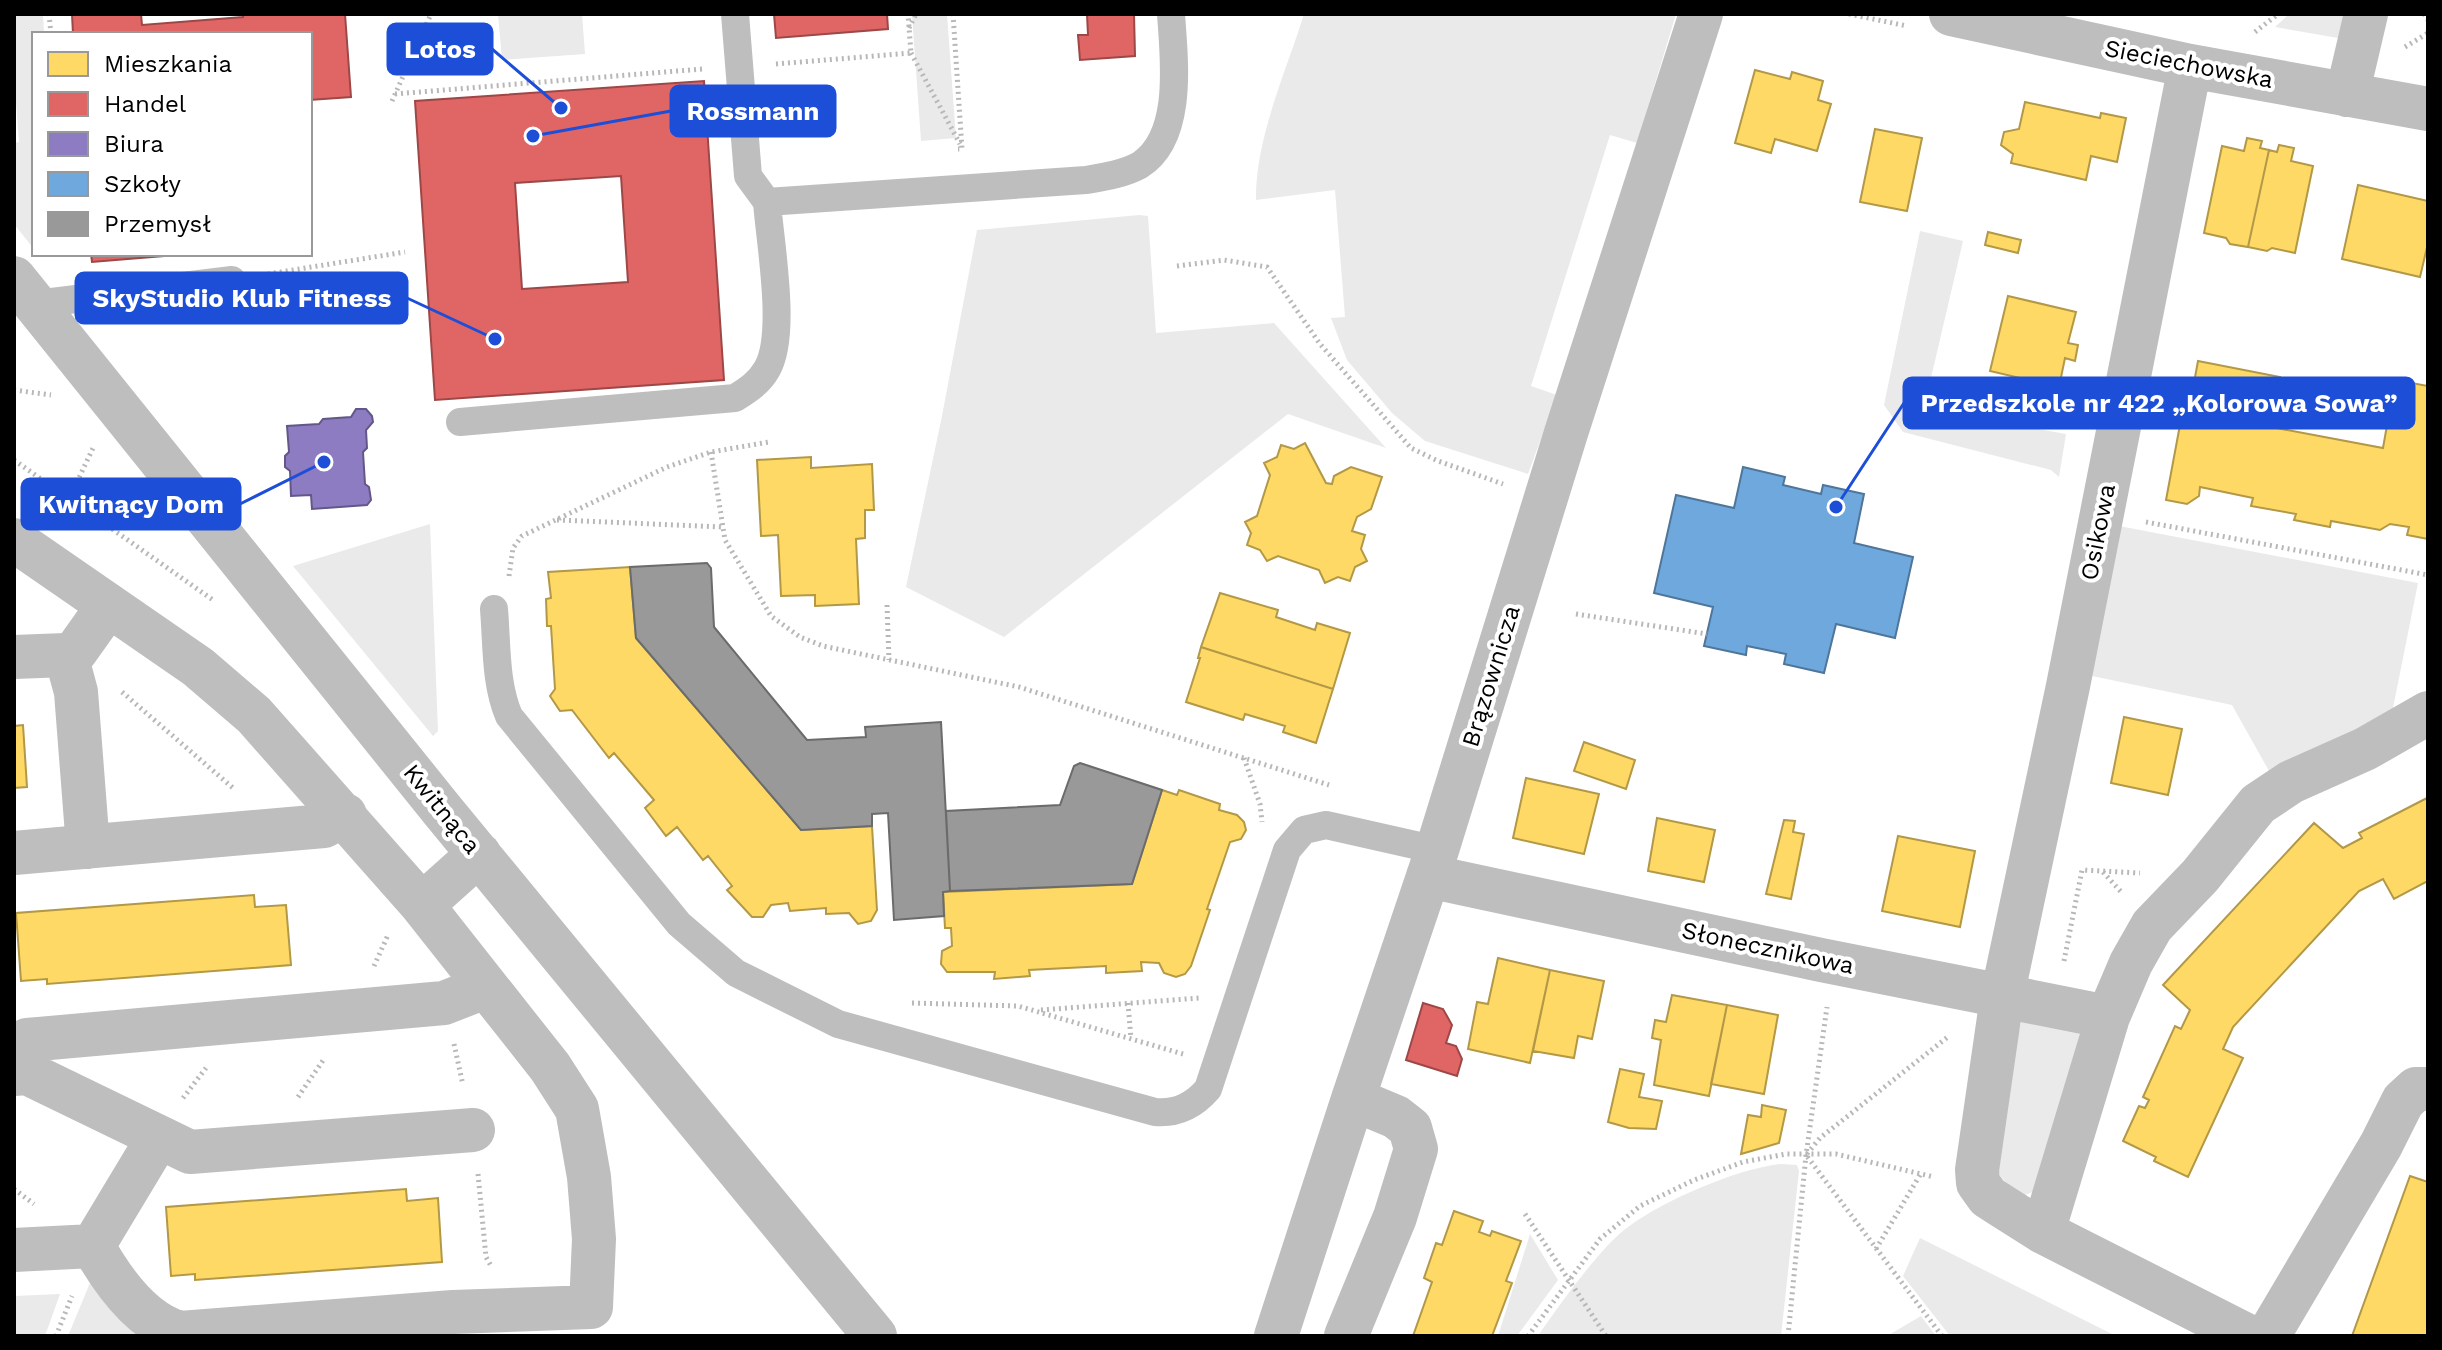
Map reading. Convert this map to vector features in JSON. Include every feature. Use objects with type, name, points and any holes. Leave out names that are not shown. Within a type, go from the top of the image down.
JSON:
[{"type":"street","name":"Brązownicza","points":[[1276,1336],[1432,863],[1701,14]]},
{"type":"street","name":"Sieciechowska","points":[[1951,14],[2190,66],[2428,109]]},
{"type":"street","points":[[2347,95],[2366,14]]},
{"type":"street","name":"Osikowa","points":[[1978,1183],[1990,994],[2103,511],[2190,66]]},
{"type":"street","name":"Kwitnąca","points":[[24,291],[479,854],[875,1336]]},
{"type":"street","points":[[14,540],[198,667],[254,715],[422,905],[550,1067],[577,1109],[589,1177],[594,1239],[591,1307],[180,1333],[163,1328],[149,1318],[104,1266],[93,1246]]},
{"type":"street","points":[[88,847],[71,653],[108,606]]},
{"type":"street","points":[[14,657],[71,653]]},
{"type":"street","points":[[2043,1232],[2108,1017],[2131,963],[2152,926],[2200,876],[2258,804],[2291,782],[2365,749],[2428,713]]},
{"type":"street","points":[[14,853],[324,826],[345,815]]},
{"type":"street","points":[[422,905],[479,854]]},
{"type":"street","name":"Słonecznikowa","points":[[1432,863],[1833,962],[2108,1017]]},
{"type":"street","points":[[20,1055],[244,1020],[444,1003],[485,987]]},
{"type":"street","points":[[20,1055],[158,1138],[190,1152],[473,1130]]},
{"type":"street","points":[[2268,1336],[2381,1145],[2403,1101],[2416,1089],[2428,1089]]},
{"type":"street","points":[[1346,1336],[1395,1217],[1416,1149],[1410,1128],[1396,1117],[1353,1099]]},
{"type":"street","points":[[93,1246],[158,1138]]},
{"type":"street","points":[[1978,1183],[1988,1197],[2043,1232],[2248,1336]]},
{"type":"street","points":[[14,1250],[93,1246]]},
{"type":"lane","points":[[460,422],[735,398],[755,386],[769,367],[777,327],[767,202],[748,176],[735,14]]},
{"type":"lane","points":[[767,202],[1111,176],[1141,164],[1167,134],[1174,78],[1171,14]]},
{"type":"lane","points":[[24,291],[232,280]]},
{"type":"lane","points":[[494,609],[502,700],[509,716],[679,924],[736,973],[838,1024],[1155,1112],[1169,1113],[1186,1107],[1196,1102],[1208,1089],[1287,850],[1304,830],[1326,825],[1432,863]]},
{"type":"path","points":[[392,101],[431,14]]},
{"type":"path","points":[[908,14],[911,53],[962,149]]},
{"type":"path","points":[[909,29],[916,14]]},
{"type":"path","points":[[953,14],[962,149]]},
{"type":"path","points":[[2255,33],[2278,14]]},
{"type":"path","points":[[2424,14],[2428,20]]},
{"type":"path","points":[[395,94],[911,53]]},
{"type":"path","points":[[947,150],[962,149]]},
{"type":"path","points":[[232,280],[405,252]]},
{"type":"path","points":[[1177,266],[1224,260],[1267,267],[1320,344],[1411,448],[1438,461],[1545,499]]},
{"type":"path","points":[[510,580],[513,548],[522,536],[667,467],[711,452],[769,442]]},
{"type":"path","points":[[69,499],[94,446]]},
{"type":"path","points":[[711,452],[725,540],[771,616],[800,637],[823,646],[1019,687],[1335,787]]},
{"type":"path","points":[[14,460],[211,599],[224,604]]},
{"type":"path","points":[[2103,511],[2428,575]]},
{"type":"path","points":[[556,520],[723,527]]},
{"type":"path","points":[[887,605],[889,660]]},
{"type":"path","points":[[1576,614],[1707,634]]},
{"type":"path","points":[[71,653],[282,830]]},
{"type":"path","points":[[1244,758],[1260,804],[1263,823]]},
{"type":"path","points":[[2055,1008],[2082,870],[2200,876]]},
{"type":"path","points":[[1788,1336],[1806,1155],[1833,962]]},
{"type":"path","points":[[1806,1155],[1820,1138],[1972,1018],[1990,994]]},
{"type":"path","points":[[1034,1011],[1204,998],[1199,1012]]},
{"type":"path","points":[[902,1003],[1018,1006],[1185,1054]]},
{"type":"path","points":[[1128,1003],[1131,1039]]},
{"type":"path","points":[[266,1144],[353,1011]]},
{"type":"path","points":[[158,1138],[169,1116],[244,1020]]},
{"type":"path","points":[[473,1130],[486,1257],[517,1310]]},
{"type":"path","points":[[1528,1336],[1600,1239],[1640,1206],[1694,1180],[1743,1162],[1786,1154],[1836,1154],[1920,1175],[1978,1183]]},
{"type":"path","points":[[1806,1155],[1942,1336]]},
{"type":"path","points":[[1876,1249],[1920,1175]]},
{"type":"path","points":[[1525,1214],[1606,1336]]},
{"type":"shaded area","points":[[14,14],[43,14],[44,32],[32,32],[32,246],[14,224],[14,143],[19,142],[14,76]]},
{"type":"shaded area","points":[[498,14],[582,14],[585,54],[502,60]]},
{"type":"shaded area","points":[[912,14],[947,14],[956,138],[921,141]]},
{"type":"shaded area","points":[[1304,14],[1676,14],[1637,143],[1610,135],[1531,386],[1557,395],[1528,474],[1425,441],[1392,413],[1347,360],[1331,318],[1345,317],[1335,190],[1256,200],[1266,130]]},
{"type":"shaded area","points":[[2289,14],[2350,14],[2344,39],[2275,27]]},
{"type":"shaded area","points":[[1148,216],[1156,333],[1274,323],[1386,448],[1288,414],[1004,637],[906,587],[977,230]]},
{"type":"shaded area","points":[[1920,231],[1963,241],[1931,378],[1960,415],[2066,434],[2059,477],[2051,470],[1903,432],[1884,405]]},
{"type":"shaded area","points":[[430,524],[438,731],[433,736],[293,566]]},
{"type":"shaded area","points":[[2119,526],[2418,583],[2391,718],[2269,771],[2232,705],[2092,676]]},
{"type":"shaded area","points":[[2023,1013],[2088,1026],[2033,1192],[2022,1196],[2001,1176],[1995,1164],[1993,1148]]},
{"type":"shaded area","points":[[1781,1164],[1797,1165],[1799,1171],[1781,1336],[1538,1336],[1593,1262],[1628,1227],[1661,1206],[1702,1187],[1743,1172]]},
{"type":"shaded area","points":[[1530,1234],[1558,1280],[1517,1336],[1498,1336]]},
{"type":"shaded area","points":[[1920,1238],[2116,1336],[1950,1336],[1903,1276]]},
{"type":"shaded area","points":[[92,1278],[153,1336],[68,1336]]},
{"type":"shaded area","points":[[60,1294],[45,1336],[14,1336],[14,1296]]},
{"type":"shaded area","points":[[1921,1316],[1936,1336],[1887,1336]]},
{"type":"building: Mieszkania","points":[[1755,70],[1790,79],[1792,72],[1823,81],[1818,100],[1831,104],[1817,151],[1775,139],[1771,153],[1735,143]]},
{"type":"building: Mieszkania","points":[[2025,102],[2100,118],[2101,113],[2126,118],[2117,162],[2091,156],[2086,180],[2011,163],[2013,154],[2001,145],[2004,132],[2019,129]]},
{"type":"building: Mieszkania","points":[[1875,129],[1922,138],[1907,211],[1860,202]]},
{"type":"building: Mieszkania","points":[[2247,138],[2262,141],[2260,148],[2269,150],[2248,247],[2230,244],[2226,238],[2204,233],[2222,146],[2244,151]]},
{"type":"building: Mieszkania","points":[[2279,145],[2294,148],[2291,161],[2313,166],[2295,253],[2248,247],[2269,150],[2277,152]]},
{"type":"building: Mieszkania","points":[[2358,185],[2428,201],[2428,243],[2420,277],[2342,259]]},
{"type":"building: Mieszkania","points":[[1988,232],[2021,240],[2018,253],[1985,245]]},
{"type":"building: Mieszkania","points":[[2008,296],[2076,312],[2068,343],[2078,345],[2075,361],[2065,358],[2059,387],[1990,371]]},
{"type":"building: Mieszkania","points":[[2198,361],[2280,377],[2271,427],[2383,448],[2395,380],[2428,386],[2428,539],[2407,535],[2409,527],[2390,524],[2380,530],[2331,521],[2330,527],[2294,520],[2296,514],[2251,506],[2253,498],[2200,487],[2199,496],[2187,504],[2166,500],[2185,398],[2191,399]]},
{"type":"building: Mieszkania","points":[[1305,443],[1326,483],[1332,484],[1334,476],[1351,467],[1382,477],[1371,509],[1357,517],[1352,531],[1365,535],[1361,549],[1367,561],[1355,567],[1350,581],[1338,577],[1325,583],[1319,570],[1278,556],[1267,561],[1260,550],[1247,545],[1251,533],[1245,522],[1257,516],[1270,475],[1264,463],[1277,457],[1281,445],[1294,449]]},
{"type":"building: Mieszkania","points":[[811,457],[811,468],[872,464],[874,510],[865,510],[865,538],[856,539],[859,604],[815,606],[815,595],[781,596],[778,535],[761,536],[757,460]]},
{"type":"building: Mieszkania","points":[[630,567],[636,638],[801,830],[872,826],[877,910],[871,921],[858,924],[849,913],[826,914],[826,908],[790,911],[788,903],[771,905],[763,917],[752,917],[727,890],[732,886],[708,856],[703,860],[677,827],[666,836],[645,808],[654,800],[614,753],[609,758],[572,710],[560,711],[550,696],[555,689],[551,626],[547,626],[546,599],[551,598],[548,572]]},
{"type":"building: Mieszkania","points":[[1220,593],[1278,610],[1276,617],[1315,630],[1317,623],[1350,633],[1333,689],[1201,647]]},
{"type":"building: Mieszkania","points":[[1201,647],[1333,689],[1316,743],[1283,732],[1285,726],[1245,714],[1243,720],[1186,702]]},
{"type":"building: Mieszkania","points":[[2124,717],[2182,729],[2168,795],[2111,783]]},
{"type":"building: Mieszkania","points":[[23,725],[27,787],[14,788],[14,726]]},
{"type":"building: Mieszkania","points":[[1584,742],[1635,760],[1626,789],[1574,771]]},
{"type":"building: Mieszkania","points":[[1526,778],[1599,794],[1584,854],[1513,838]]},
{"type":"building: Mieszkania","points":[[1162,790],[1177,795],[1179,790],[1220,804],[1219,810],[1237,815],[1244,822],[1246,830],[1241,839],[1230,842],[1191,966],[1185,974],[1176,977],[1164,973],[1159,963],[1141,962],[1142,971],[1106,973],[1106,966],[1029,970],[1030,976],[994,979],[995,972],[947,972],[941,964],[942,951],[952,946],[951,928],[945,928],[943,892],[1132,884]]},
{"type":"building: Mieszkania","points":[[2427,798],[2428,881],[2394,899],[2383,879],[2359,891],[2233,1027],[2223,1049],[2243,1058],[2188,1177],[2154,1161],[2156,1157],[2123,1141],[2139,1106],[2145,1108],[2149,1100],[2143,1097],[2175,1026],[2181,1029],[2190,1010],[2163,985],[2314,823],[2343,848],[2362,838],[2359,833]]},
{"type":"building: Mieszkania","points":[[1657,818],[1715,830],[1704,882],[1648,871]]},
{"type":"building: Mieszkania","points":[[1784,820],[1795,821],[1793,832],[1804,834],[1791,899],[1766,894]]},
{"type":"building: Mieszkania","points":[[1898,836],[1975,851],[1960,927],[1882,911]]},
{"type":"building: Mieszkania","points":[[254,895],[255,907],[286,905],[291,965],[47,984],[47,979],[21,981],[16,913]]},
{"type":"building: Mieszkania","points":[[1498,958],[1550,970],[1530,1063],[1468,1049],[1477,1002],[1488,1004]]},
{"type":"building: Mieszkania","points":[[1550,970],[1604,981],[1592,1039],[1578,1036],[1574,1058],[1533,1051]]},
{"type":"building: Mieszkania","points":[[1672,995],[1727,1005],[1709,1096],[1654,1085],[1661,1040],[1652,1038],[1655,1020],[1666,1022]]},
{"type":"building: Mieszkania","points":[[1727,1005],[1778,1015],[1764,1094],[1711,1084]]},
{"type":"building: Mieszkania","points":[[1620,1069],[1644,1074],[1639,1097],[1662,1101],[1656,1129],[1629,1128],[1608,1122]]},
{"type":"building: Mieszkania","points":[[1762,1105],[1786,1110],[1779,1143],[1741,1154],[1748,1115],[1761,1117]]},
{"type":"building: Mieszkania","points":[[2410,1176],[2428,1182],[2428,1336],[2352,1336]]},
{"type":"building: Mieszkania","points":[[406,1189],[407,1201],[438,1198],[442,1262],[195,1280],[195,1274],[171,1276],[166,1207]]},
{"type":"building: Mieszkania","points":[[1454,1211],[1483,1221],[1479,1232],[1490,1236],[1492,1231],[1521,1241],[1506,1281],[1512,1283],[1492,1336],[1413,1336],[1432,1282],[1424,1278],[1436,1243],[1442,1245]]},
{"type":"building: Handel","points":[[72,14],[141,14],[142,25],[243,17],[243,14],[345,14],[351,97],[312,100],[312,32],[73,32]]},
{"type":"building: Handel","points":[[774,14],[887,14],[888,29],[776,38]]},
{"type":"building: Handel","points":[[1087,14],[1134,14],[1135,56],[1080,60],[1078,35],[1088,35]]},
{"type":"building: Handel","points":[[704,81],[724,380],[435,400],[415,101]],"holes":[[[621,176],[628,282],[522,289],[515,183]]]},
{"type":"building: Handel","points":[[91,256],[165,256],[92,262]]},
{"type":"building: Handel","points":[[1423,1003],[1443,1009],[1452,1025],[1446,1043],[1456,1046],[1462,1059],[1457,1076],[1406,1060]]},
{"type":"building: Biura","points":[[356,409],[366,409],[373,422],[366,430],[367,448],[363,452],[365,484],[369,487],[371,500],[367,505],[312,509],[311,495],[291,496],[290,471],[285,467],[285,456],[289,452],[287,426],[319,424],[323,419],[351,417]]},
{"type":"building: Szkoły","points":[[1743,467],[1785,477],[1783,485],[1821,494],[1823,485],[1864,494],[1854,543],[1913,557],[1895,638],[1836,624],[1824,673],[1784,664],[1786,654],[1747,646],[1746,655],[1704,646],[1713,607],[1654,593],[1676,495],[1734,508]]},
{"type":"building: Przemysł","points":[[707,563],[711,568],[714,627],[807,740],[866,737],[865,727],[941,722],[950,891],[943,892],[944,916],[894,920],[888,813],[872,814],[872,826],[801,830],[636,638],[630,567]]},
{"type":"building: Przemysł","points":[[1080,763],[1162,790],[1132,884],[950,891],[946,811],[1060,805],[1074,766]]},
{"type":"place","name":"Lotos","points":[[561,108]]},
{"type":"place","name":"Rossmann","points":[[533,136]]},
{"type":"place","name":"SkyStudio Klub Fitness","points":[[495,339]]},
{"type":"place","name":"Kwitnący Dom","points":[[324,462]]},
{"type":"place","name":"Przedszkole nr 422 „Kolorowa Sowa”","points":[[1836,507]]}]
